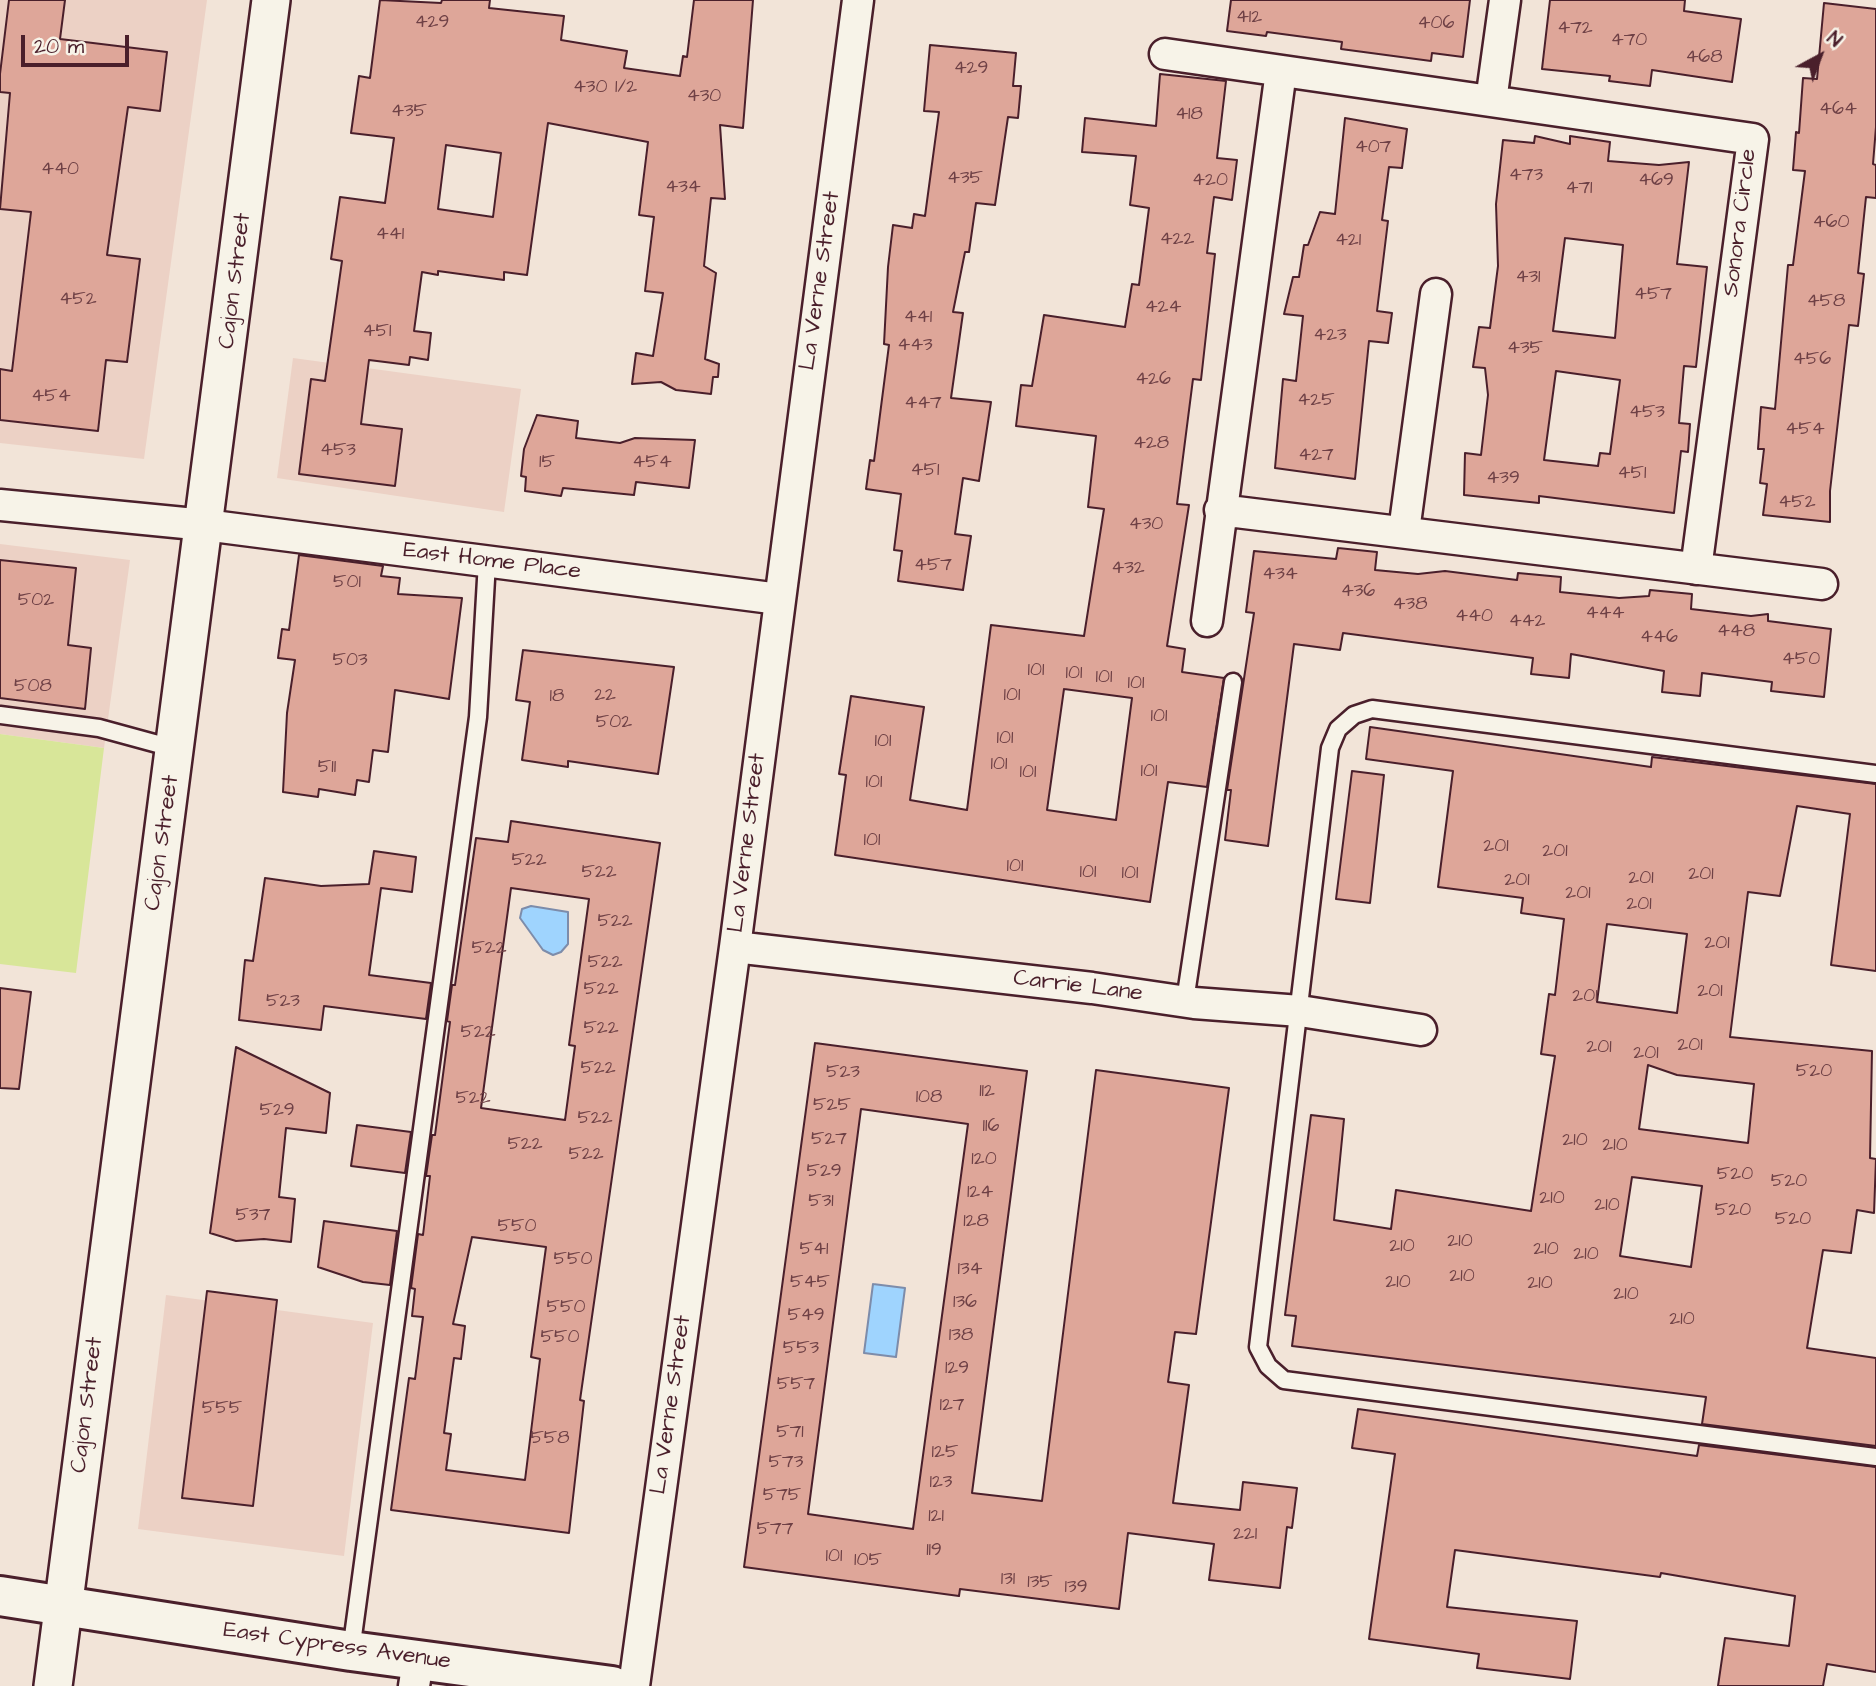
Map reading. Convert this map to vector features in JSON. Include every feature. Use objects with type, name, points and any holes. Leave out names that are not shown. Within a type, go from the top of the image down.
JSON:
[{"type":"main road","name":"East Cypress Avenue","points":[[0,1597],[62,1604],[351,1651],[416,1673],[612,1686]]},
{"type":"street","name":"Cajon Street","points":[[53,1686],[271,0]]},
{"type":"street","name":"La Verne Street","points":[[634,1686],[735,947],[858,0]]},
{"type":"street","points":[[1491,101],[1505,0]]},
{"type":"street","name":"Sonora Circle","points":[[1166,54],[1753,139],[1696,569]]},
{"type":"street","points":[[1207,621],[1281,71]]},
{"type":"street","points":[[1404,531],[1436,294]]},
{"type":"street","name":"East Home Place","points":[[0,505],[205,526],[779,599]]},
{"type":"street","points":[[1220,510],[1822,584]]},
{"type":"street","name":"Carrie Lane","points":[[735,947],[1185,1001],[1300,1011],[1421,1030]]},
{"type":"lane","points":[[351,1651],[478,718],[487,562]]},
{"type":"lane","points":[[1185,1001],[1233,682]]},
{"type":"lane","points":[[1876,774],[1373,709],[1354,715],[1338,729],[1330,748],[1258,1347],[1268,1366],[1284,1380],[1876,1457]]},
{"type":"lane","points":[[0,715],[99,728],[176,749]]},
{"type":"shaded area","points":[[0,0],[207,0],[144,459],[0,443]]},
{"type":"shaded area","points":[[293,358],[521,389],[504,512],[277,478]]},
{"type":"shaded area","points":[[0,544],[130,560],[104,748],[0,734]]},
{"type":"shaded area","points":[[166,1295],[373,1323],[344,1556],[138,1529]]},
{"type":"green space","points":[[0,734],[104,748],[76,973],[0,964]]},
{"type":"water","points":[[531,906],[568,912],[568,944],[561,952],[553,955],[543,950],[520,918],[522,909]]},
{"type":"water","points":[[873,1284],[905,1288],[896,1357],[864,1353]]},
{"type":"building","points":[[9,0],[65,0],[60,39],[167,52],[160,111],[128,107],[107,255],[140,259],[127,362],[106,360],[98,431],[0,420],[0,369],[12,371],[31,212],[0,209],[10,93],[0,92],[0,74]]},
{"type":"building","points":[[380,0],[441,3],[442,0],[490,0],[489,8],[564,16],[561,40],[627,51],[624,68],[680,76],[683,56],[687,57],[694,0],[753,0],[743,128],[720,125],[725,199],[711,198],[704,266],[716,273],[705,359],[719,364],[718,377],[713,377],[711,394],[676,390],[661,382],[632,384],[636,353],[653,356],[663,293],[645,291],[654,217],[639,215],[648,142],[548,123],[527,275],[504,272],[504,280],[438,271],[438,275],[422,272],[414,331],[431,333],[428,360],[410,357],[409,365],[369,360],[361,424],[402,429],[395,486],[299,474],[311,379],[325,381],[342,261],[331,259],[340,197],[385,203],[394,138],[351,133],[359,76],[370,78]],"holes":[[[446,145],[501,153],[493,217],[438,209]]]},
{"type":"building","points":[[1231,0],[1470,0],[1463,57],[1432,53],[1431,61],[1341,49],[1342,42],[1267,32],[1266,36],[1227,31]]},
{"type":"building","points":[[1550,0],[1685,0],[1684,11],[1741,19],[1732,82],[1652,70],[1650,86],[1609,81],[1610,76],[1542,69]]},
{"type":"building","points":[[1824,3],[1876,9],[1876,127],[1873,164],[1876,165],[1876,198],[1866,197],[1858,273],[1864,274],[1858,326],[1849,325],[1830,491],[1830,522],[1763,515],[1767,484],[1760,483],[1764,449],[1758,449],[1761,407],[1775,409],[1788,265],[1793,265],[1805,171],[1793,170],[1796,132],[1799,133],[1803,78],[1817,79]]},
{"type":"building","points":[[930,45],[1016,53],[1013,86],[1021,86],[1018,118],[1008,117],[995,205],[976,203],[969,252],[965,252],[953,312],[963,313],[951,398],[991,402],[979,481],[963,478],[955,534],[971,536],[963,590],[898,581],[902,551],[894,550],[901,494],[866,489],[870,460],[874,461],[889,345],[884,344],[893,225],[912,228],[914,214],[925,216],[939,112],[924,111]]},
{"type":"building","points":[[1160,74],[1226,81],[1217,158],[1237,160],[1232,200],[1214,197],[1207,253],[1215,254],[1201,380],[1193,379],[1177,504],[1189,505],[1167,646],[1185,649],[1182,672],[1224,678],[1207,787],[1168,782],[1150,902],[835,855],[846,775],[839,774],[851,696],[924,707],[910,800],[967,810],[991,625],[1084,636],[1104,509],[1088,507],[1096,436],[1016,426],[1021,385],[1032,386],[1044,315],[1125,327],[1132,284],[1139,285],[1149,208],[1130,205],[1136,156],[1082,152],[1085,118],[1156,126]],"holes":[[[1064,689],[1132,698],[1116,820],[1047,810]]]},
{"type":"building","points":[[1345,118],[1407,129],[1402,168],[1389,167],[1382,220],[1388,221],[1377,311],[1392,313],[1388,343],[1369,341],[1355,479],[1275,468],[1283,379],[1296,381],[1303,316],[1284,314],[1293,277],[1299,277],[1304,245],[1308,245],[1320,212],[1335,214]]},
{"type":"building","points":[[1535,136],[1570,144],[1570,136],[1610,142],[1608,161],[1659,165],[1689,162],[1677,264],[1707,267],[1696,367],[1684,366],[1679,423],[1690,424],[1688,452],[1681,451],[1674,513],[1539,496],[1539,503],[1464,495],[1465,453],[1481,455],[1488,395],[1485,368],[1473,367],[1479,327],[1490,328],[1498,266],[1496,204],[1503,140],[1534,143]],"holes":[[[1565,238],[1623,245],[1615,338],[1553,331]],[[1556,371],[1620,380],[1610,454],[1600,453],[1598,466],[1544,460]]]},
{"type":"building","points":[[537,415],[578,421],[576,438],[620,443],[635,438],[695,440],[689,488],[636,482],[634,495],[563,488],[561,496],[525,491],[526,477],[521,476],[524,449]]},
{"type":"building","points":[[1338,548],[1377,552],[1375,570],[1418,574],[1445,571],[1517,580],[1518,573],[1561,577],[1560,592],[1619,598],[1649,596],[1650,590],[1692,594],[1691,609],[1751,616],[1768,614],[1768,621],[1831,629],[1824,697],[1771,691],[1772,682],[1702,673],[1700,696],[1662,692],[1664,671],[1571,654],[1569,678],[1531,674],[1533,658],[1343,633],[1340,650],[1294,644],[1268,846],[1225,840],[1231,790],[1227,790],[1254,613],[1246,612],[1254,551],[1336,559]]},
{"type":"building","points":[[299,555],[383,566],[381,576],[400,578],[398,594],[462,598],[449,699],[395,690],[388,752],[373,750],[369,782],[357,780],[355,795],[319,789],[318,797],[283,792],[287,713],[295,660],[278,658],[282,629],[289,630]]},
{"type":"building","points":[[0,560],[76,568],[68,645],[91,648],[85,709],[0,698]]},
{"type":"building","points":[[523,650],[674,667],[658,774],[568,761],[568,767],[522,760],[530,702],[516,700]]},
{"type":"building","points":[[1370,727],[1651,767],[1652,757],[1876,784],[1876,971],[1831,965],[1850,814],[1797,806],[1780,896],[1748,892],[1730,1037],[1872,1051],[1870,1158],[1876,1159],[1874,1213],[1857,1210],[1851,1253],[1823,1250],[1807,1348],[1876,1358],[1876,1446],[1702,1424],[1706,1397],[1292,1346],[1296,1316],[1285,1315],[1311,1115],[1344,1119],[1334,1220],[1391,1229],[1396,1190],[1531,1211],[1555,1056],[1541,1054],[1549,994],[1555,995],[1564,919],[1521,913],[1523,898],[1438,887],[1453,771],[1366,759]],"holes":[[[1607,924],[1687,934],[1677,1013],[1597,1002]],[[1648,1065],[1677,1075],[1754,1084],[1748,1143],[1639,1129]],[[1632,1177],[1702,1186],[1691,1267],[1620,1256]]]},
{"type":"building","points":[[1352,771],[1384,775],[1370,903],[1336,899]]},
{"type":"building","points":[[511,821],[660,843],[580,1400],[584,1401],[569,1533],[391,1510],[409,1378],[415,1379],[423,1317],[412,1316],[415,1289],[411,1288],[418,1234],[423,1235],[430,1176],[426,1176],[432,1135],[435,1135],[450,1022],[447,1021],[452,985],[455,985],[476,838],[508,842]],"holes":[[[511,888],[589,899],[569,1045],[575,1046],[565,1120],[481,1108]],[[472,1237],[546,1247],[531,1357],[540,1359],[525,1480],[446,1470],[451,1434],[444,1433],[454,1358],[461,1359],[465,1326],[453,1324]]]},
{"type":"building","points":[[374,851],[416,857],[412,892],[381,888],[369,975],[431,983],[426,1019],[324,1006],[321,1030],[239,1020],[245,960],[253,961],[265,878],[321,886],[369,884]]},
{"type":"building","points":[[0,988],[31,992],[19,1089],[0,1088]]},
{"type":"building","points":[[815,1043],[1027,1071],[972,1493],[1042,1501],[1096,1070],[1229,1088],[1196,1334],[1175,1332],[1168,1382],[1189,1385],[1173,1503],[1240,1510],[1243,1482],[1297,1488],[1292,1528],[1287,1527],[1280,1588],[1209,1580],[1214,1544],[1128,1533],[1119,1609],[960,1589],[959,1596],[744,1567]],"holes":[[[861,1109],[968,1124],[913,1529],[808,1514]]]},
{"type":"building","points":[[236,1047],[330,1093],[326,1133],[286,1128],[279,1197],[295,1199],[291,1242],[264,1239],[236,1241],[210,1233]]},
{"type":"building","points":[[357,1125],[411,1132],[405,1173],[351,1166]]},
{"type":"building","points":[[324,1221],[397,1231],[390,1285],[363,1282],[318,1267]]},
{"type":"building","points":[[207,1291],[277,1300],[253,1506],[182,1498]]},
{"type":"building","points":[[1358,1409],[1697,1456],[1699,1445],[1876,1467],[1876,1672],[1827,1664],[1823,1686],[1718,1686],[1725,1638],[1789,1646],[1795,1596],[1661,1573],[1660,1577],[1455,1550],[1447,1607],[1577,1621],[1570,1679],[1477,1668],[1479,1654],[1369,1639],[1395,1454],[1352,1448]]}]
